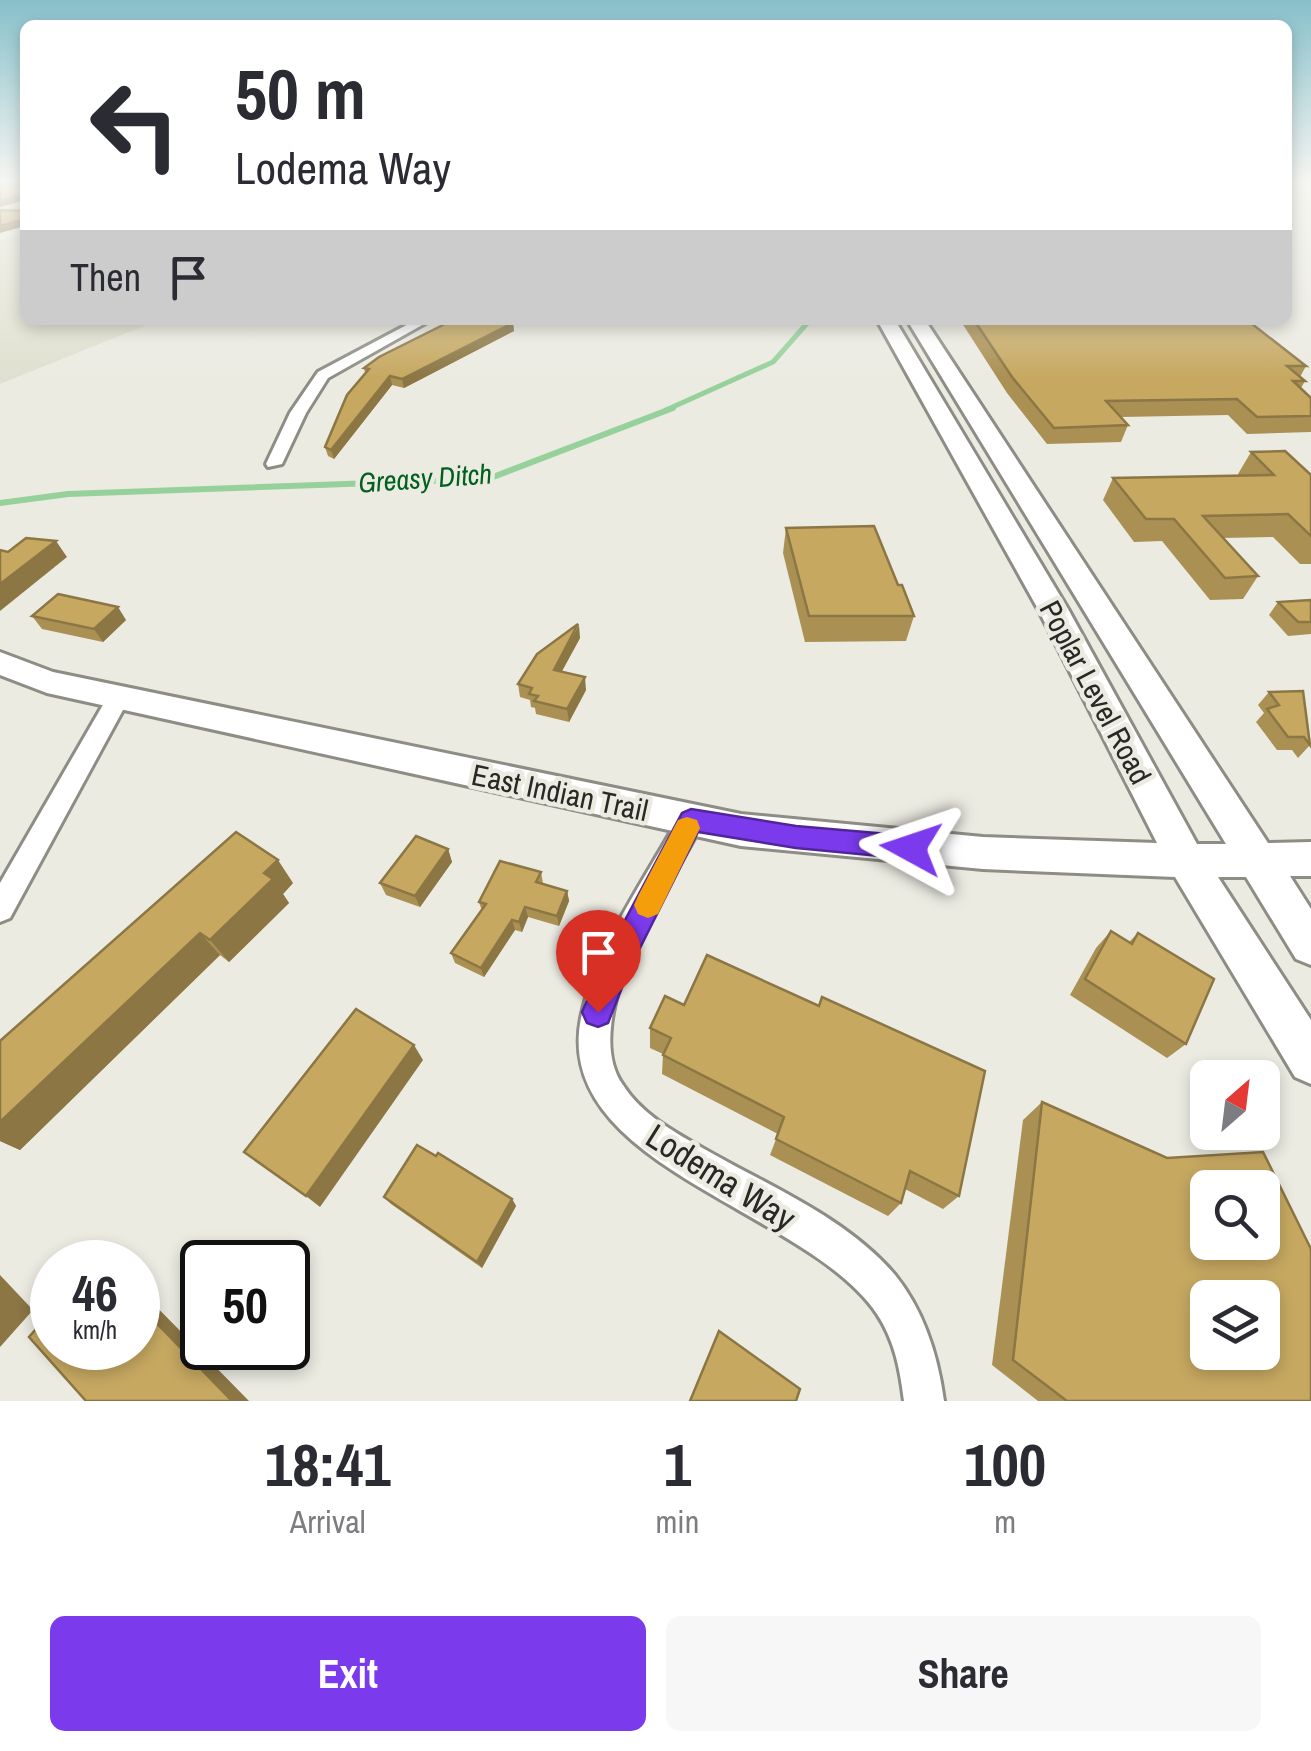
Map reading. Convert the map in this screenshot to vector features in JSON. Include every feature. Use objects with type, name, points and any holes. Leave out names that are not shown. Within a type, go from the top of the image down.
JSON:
[{"type":"main road","name":"Poplar Level Road","points":[[889,325],[1052,609],[1186,861],[1311,1061]]},
{"type":"main road","name":"Poplar Level Road","points":[[919,325],[1311,945]]},
{"type":"main road","name":"East Indian Trail","points":[[0,663],[47,682],[691,820],[872,845],[1186,861],[1311,859]]},
{"type":"street","points":[[274,464],[298,413],[324,376],[416,325]]},
{"type":"street","points":[[0,908],[119,698]]},
{"type":"street","name":"Lodema Way","points":[[691,820],[617,964],[598,1012],[595,1047],[602,1079],[613,1102],[642,1132],[827,1242],[867,1274],[891,1301],[914,1345],[924,1401]]},
{"type":"shaded area","points":[[0,247],[20,247],[20,325],[147,325],[0,384]]},
{"type":"building","points":[[443,325],[509,325],[402,379],[390,376],[331,450],[325,447],[347,395],[369,369],[364,368]]},
{"type":"building","points":[[977,325],[1253,325],[1306,366],[1287,366],[1305,381],[1293,381],[1311,398],[1311,416],[1257,417],[1237,399],[1106,401],[1128,425],[1054,428],[1012,377]]},
{"type":"building","points":[[1285,451],[1311,475],[1311,536],[1288,514],[1203,516],[1258,576],[1225,578],[1174,519],[1146,519],[1113,478],[1274,475],[1251,452]]},
{"type":"building","points":[[874,526],[914,616],[809,616],[786,528]]},
{"type":"building","points":[[26,538],[56,541],[0,584],[0,550],[8,552]]},
{"type":"building","points":[[58,594],[118,607],[94,629],[32,616]]},
{"type":"building","points":[[1311,600],[1311,622],[1298,622],[1278,602]]},
{"type":"building","points":[[578,624],[554,670],[585,677],[567,709],[534,701],[538,696],[529,694],[532,688],[518,684],[537,654]]},
{"type":"building","points":[[1303,691],[1310,745],[1304,737],[1288,737],[1267,709],[1279,705],[1269,692]]},
{"type":"building","points":[[236,832],[278,860],[264,873],[273,879],[210,940],[200,933],[0,1122],[0,1041]]},
{"type":"building","points":[[416,836],[448,849],[415,896],[380,883]]},
{"type":"building","points":[[500,861],[541,872],[536,882],[567,891],[557,916],[525,907],[519,922],[512,920],[481,968],[451,953],[486,904],[479,902]]},
{"type":"building","points":[[1111,931],[1132,944],[1138,933],[1214,979],[1186,1044],[1085,979]]},
{"type":"building","points":[[707,955],[819,1006],[822,997],[985,1071],[959,1196],[910,1171],[901,1203],[776,1139],[784,1117],[663,1055],[671,1038],[650,1028],[665,996],[684,1005]]},
{"type":"building","points":[[356,1009],[414,1045],[306,1196],[244,1152]]},
{"type":"building","points":[[1042,1102],[1167,1158],[1263,1152],[1272,1170],[1190,1170],[1190,1260],[1280,1260],[1280,1186],[1311,1249],[1311,1401],[1067,1401],[1013,1360]]},
{"type":"building","points":[[417,1145],[436,1156],[438,1153],[512,1199],[477,1262],[384,1197]]},
{"type":"building","points":[[160,1327],[180,1347],[180,1370],[202,1370],[232,1401],[86,1401],[58,1370],[160,1370]]},
{"type":"building","points":[[719,1331],[800,1389],[796,1401],[690,1401]]},
{"type":"waterway","name":"Greasy Ditch","points":[[666,410],[773,362],[806,325]]},
{"type":"waterway","name":"Greasy Ditch","points":[[0,503],[68,494],[488,479],[673,408]]},
{"type":"slow traffic","points":[[648,905],[687,828]]},
{"type":"route","points":[[598,1012],[617,964],[691,820],[834,842],[911,848]]}]
